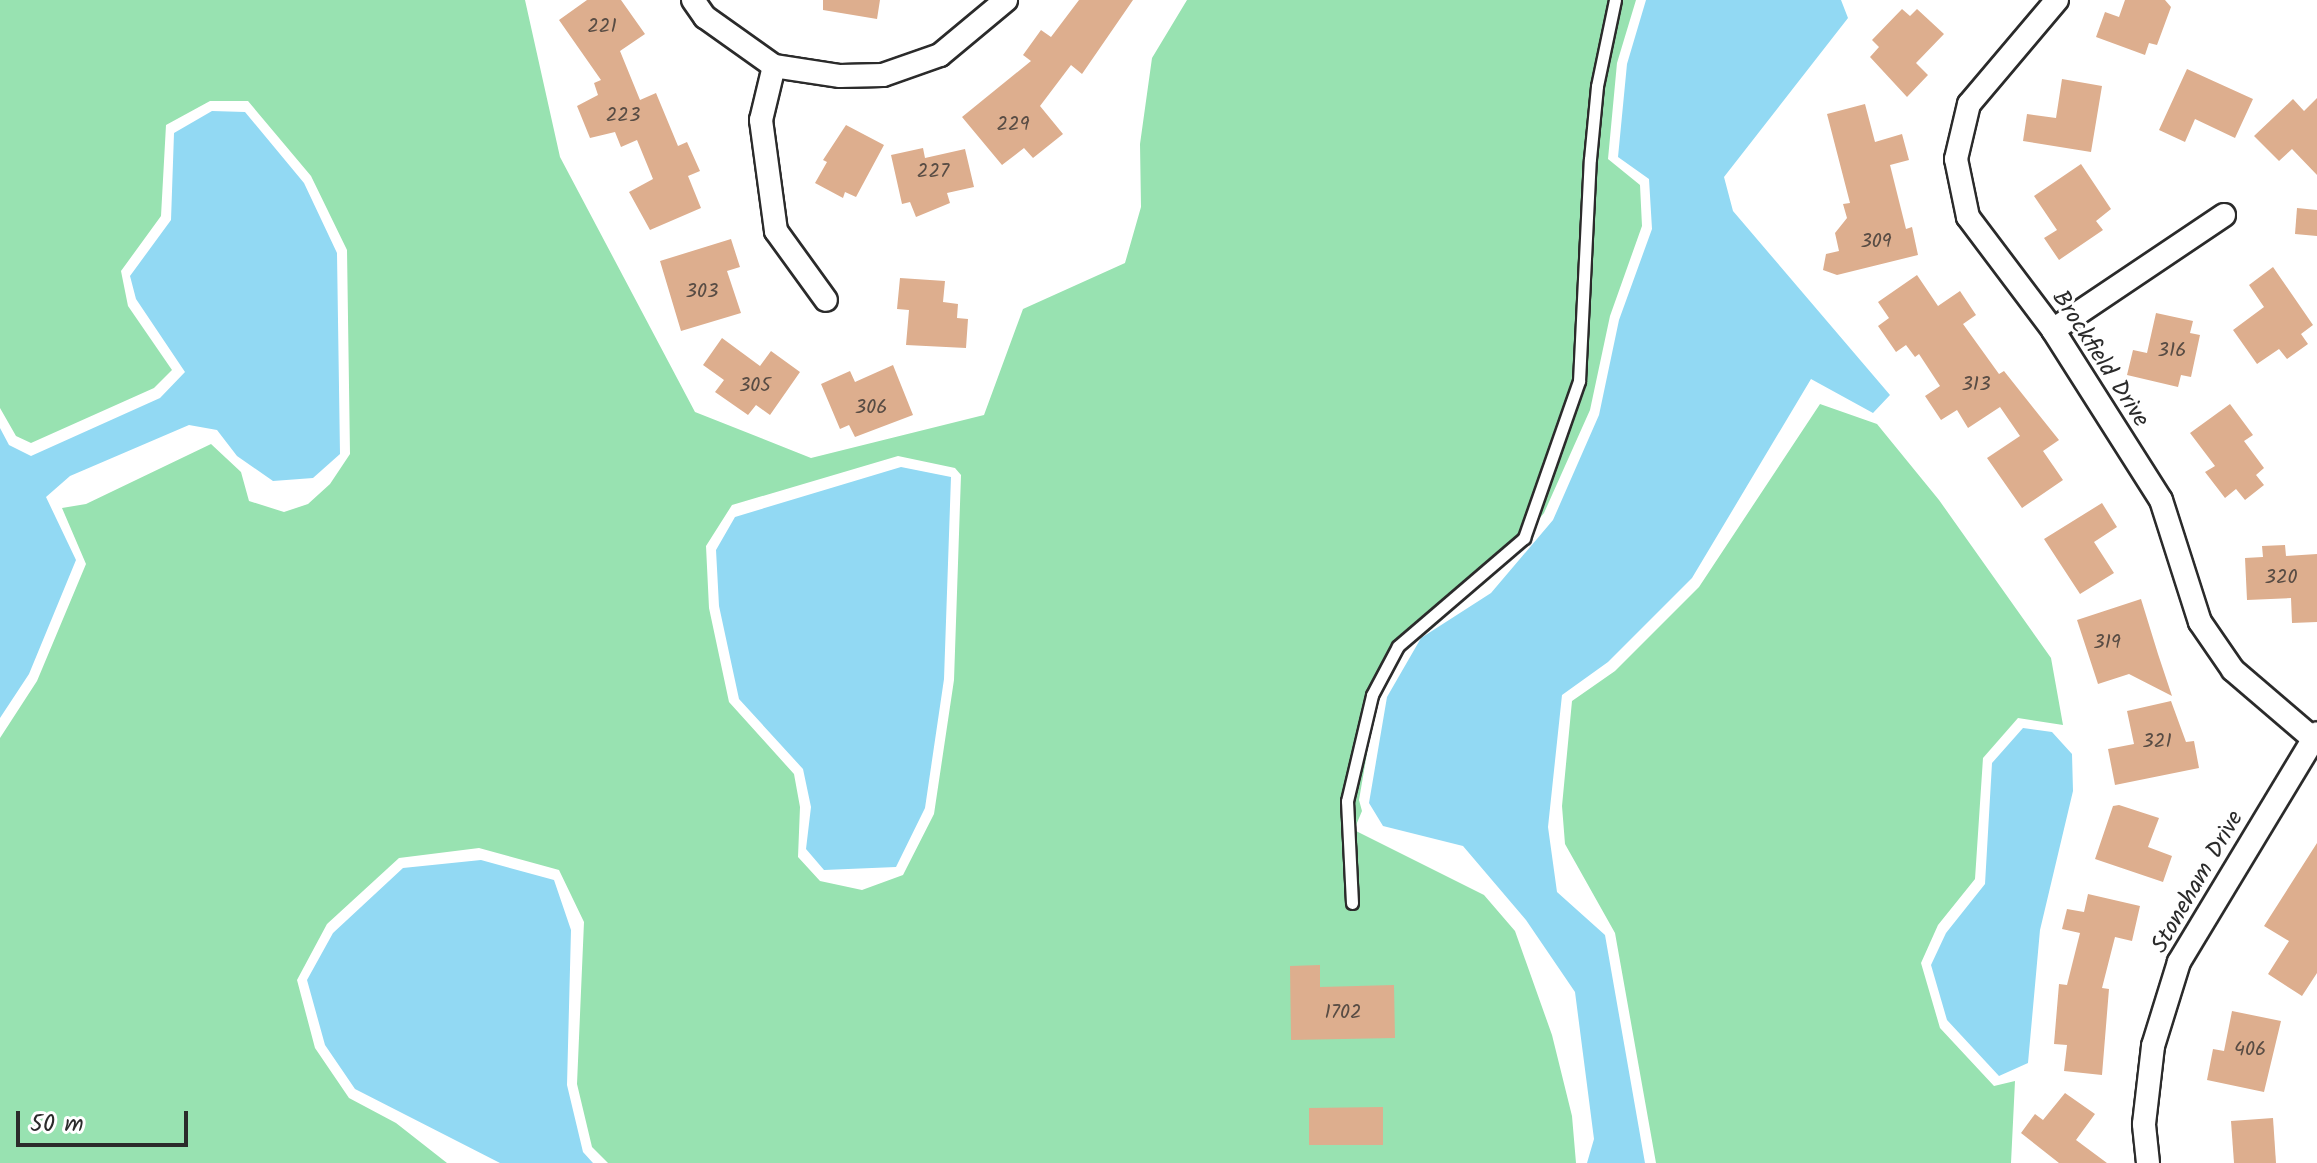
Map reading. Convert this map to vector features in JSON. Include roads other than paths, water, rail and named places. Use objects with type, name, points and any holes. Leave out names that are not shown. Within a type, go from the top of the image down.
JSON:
[{"type":"street","points":[[693,0],[705,17],[774,66],[883,75],[940,55],[1006,0]]},
{"type":"street","name":"Brockfield Drive","points":[[2057,0],[1969,104],[1956,159],[1968,217],[2053,330],[2161,500],[2200,622],[2233,670],[2316,738]]},
{"type":"street","points":[[774,66],[761,120],[776,231],[826,300]]},
{"type":"street","points":[[2053,330],[2224,215]]},
{"type":"street","name":"Stoneham Drive","points":[[2148,1163],[2144,1124],[2153,1046],[2179,962],[2316,738]]},
{"type":"lane","points":[[1352,903],[1347,801],[1372,695],[1398,646],[1524,538],[1579,381],[1590,159],[1597,86],[1615,0]]},
{"type":"water","points":[[1646,0],[1841,0],[1848,18],[1724,177],[1733,211],[1890,395],[1873,413],[1811,379],[1692,578],[1608,662],[1562,695],[1548,827],[1557,892],[1605,935],[1645,1163],[1587,1163],[1594,1139],[1575,992],[1526,920],[1463,846],[1383,826],[1369,803],[1387,697],[1421,638],[1491,593],[1553,520],[1599,415],[1619,320],[1652,229],[1649,179],[1618,157],[1627,64]]},
{"type":"water","points":[[212,111],[245,112],[304,183],[337,253],[340,454],[313,478],[273,481],[237,456],[217,430],[189,425],[70,476],[46,497],[76,560],[29,674],[0,718],[0,428],[9,445],[31,456],[160,398],[185,372],[136,299],[130,276],[171,220],[174,133]]},
{"type":"water","points":[[901,467],[951,477],[944,679],[925,808],[896,867],[824,870],[806,849],[811,807],[803,769],[739,699],[719,606],[716,550],[735,517]]},
{"type":"water","points":[[2023,728],[2052,732],[2072,754],[2073,791],[2040,930],[2028,1063],[1999,1076],[1947,1020],[1931,965],[1946,933],[1985,884],[1992,763]]},
{"type":"water","points":[[481,860],[554,880],[571,930],[567,1085],[583,1152],[593,1163],[500,1163],[355,1089],[325,1045],[307,980],[333,933],[403,868]]}]
